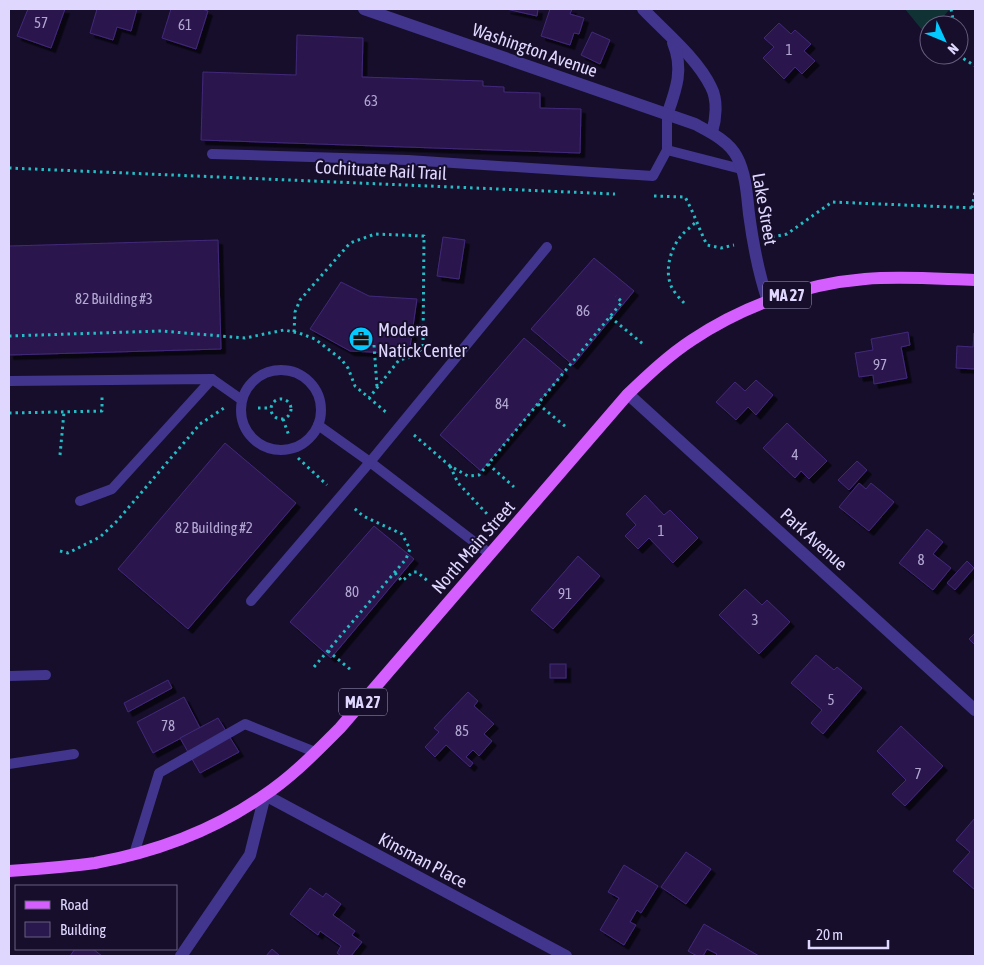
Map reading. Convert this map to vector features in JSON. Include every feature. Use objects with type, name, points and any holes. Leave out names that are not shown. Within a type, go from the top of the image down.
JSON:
[{"type":"main road","name":"North Main Street","points":[[9,871],[95,863],[134,854],[174,842],[205,829],[235,814],[264,796],[292,774],[365,700],[628,394],[691,340],[742,312],[768,301],[818,286],[893,277],[975,280]]},
{"type":"street","name":"Washington Avenue","points":[[364,9],[667,115]]},
{"type":"street","points":[[642,9],[699,68],[712,88],[715,103],[712,132]]},
{"type":"street","points":[[667,115],[679,77],[678,53],[672,38]]},
{"type":"street","name":"Lake Street","points":[[667,115],[712,132],[725,142],[737,156],[741,169],[757,264],[768,301]]},
{"type":"street","name":"Park Avenue","points":[[628,394],[975,710]]},
{"type":"street","points":[[181,956],[250,855],[264,796]]},
{"type":"street","name":"Kinsman Place","points":[[264,796],[566,956]]},
{"type":"lane","points":[[212,154],[408,160],[654,176],[667,150],[667,115]]},
{"type":"lane","points":[[667,150],[741,169]]},
{"type":"lane","points":[[251,601],[370,462],[547,247]]},
{"type":"lane","points":[[280,370],[293,372],[305,377],[314,387],[320,399],[321,412],[318,425],[311,436],[300,445],[287,450],[274,450],[260,445],[250,436],[243,424],[240,409],[247,388],[256,378],[268,372],[280,370]]},
{"type":"lane","points":[[80,502],[112,489],[212,379]]},
{"type":"lane","points":[[9,381],[212,379],[242,400]]},
{"type":"lane","points":[[318,425],[370,462],[490,554]]},
{"type":"lane","points":[[9,676],[46,674]]},
{"type":"lane","points":[[134,854],[159,773],[245,724],[315,752]]},
{"type":"lane","points":[[9,764],[74,754]]},
{"type":"path","name":"Cochituate Rail Trail","points":[[9,168],[615,194]]},
{"type":"path","points":[[784,234],[787,234],[832,202],[974,208],[975,192]]},
{"type":"path","points":[[645,196],[685,197],[708,244],[721,248]]},
{"type":"path","points":[[684,304],[672,288],[669,278],[669,264],[673,248],[681,235],[696,222]]},
{"type":"path","points":[[294,332],[296,312],[300,300],[350,243],[376,234],[424,236],[423,348],[411,357],[399,360],[369,398]]},
{"type":"path","points":[[407,429],[450,466],[468,476],[479,475],[622,302],[616,296]]},
{"type":"path","points":[[610,317],[643,344]]},
{"type":"path","points":[[9,336],[161,331],[245,338],[284,330],[294,332],[315,339],[341,359],[348,368],[355,386],[390,415]]},
{"type":"path","points":[[374,345],[377,388]]},
{"type":"path","points":[[9,413],[102,411],[102,389]]},
{"type":"path","points":[[270,408],[273,402],[279,398],[288,402],[291,411],[283,419]]},
{"type":"path","points":[[538,404],[566,427]]},
{"type":"path","points":[[257,408],[270,408]]},
{"type":"path","points":[[270,408],[275,417],[283,419]]},
{"type":"path","points":[[60,455],[64,412]]},
{"type":"path","points":[[283,419],[289,436]]},
{"type":"path","points":[[60,551],[68,553],[100,537],[117,521],[200,424]]},
{"type":"path","points":[[298,458],[328,486]]},
{"type":"path","points":[[488,464],[514,487]]},
{"type":"path","points":[[450,466],[458,482],[489,516]]},
{"type":"path","points":[[314,667],[406,560],[410,549],[402,534],[363,516]]},
{"type":"path","points":[[395,573],[402,580],[413,572],[417,572],[430,582]]},
{"type":"path","points":[[328,651],[351,670]]},
{"type":"green space","points":[[905,9],[950,9],[945,15],[919,15],[919,26]]},
{"type":"building","points":[[28,9],[65,9],[51,48],[17,36]]},
{"type":"building","points":[[97,9],[137,9],[131,31],[117,27],[113,40],[90,33]]},
{"type":"building","points":[[171,9],[202,9],[208,11],[196,49],[162,38]]},
{"type":"building","points":[[506,9],[538,9],[537,16]]},
{"type":"building","points":[[550,9],[572,9],[570,14],[584,18],[579,34],[574,33],[570,45],[541,36]]},
{"type":"building","points":[[779,23],[791,34],[795,30],[811,44],[804,51],[815,61],[802,74],[795,67],[784,79],[763,58],[774,47],[764,38]]},
{"type":"building","points":[[592,32],[610,40],[600,64],[581,55]]},
{"type":"building","points":[[297,35],[363,38],[362,77],[483,81],[483,86],[504,87],[504,92],[540,93],[540,108],[581,109],[580,153],[201,140],[203,72],[296,75]]},
{"type":"building","points":[[443,237],[465,240],[459,279],[437,276]]},
{"type":"building","points":[[218,240],[221,349],[9,355],[9,246]]},
{"type":"building","points":[[594,258],[634,291],[573,365],[531,329]]},
{"type":"building","points":[[341,282],[369,296],[417,299],[409,354],[350,351],[310,329]]},
{"type":"building","points":[[908,332],[910,345],[901,347],[907,378],[874,384],[873,375],[859,377],[855,353],[873,350],[871,339]]},
{"type":"building","points":[[974,333],[975,369],[956,368],[957,346],[973,347]]},
{"type":"building","points":[[524,338],[564,372],[481,471],[440,435]]},
{"type":"building","points":[[756,380],[773,395],[756,415],[748,407],[736,420],[716,402],[735,382],[745,391]]},
{"type":"building","points":[[787,423],[827,461],[809,479],[801,471],[795,478],[763,448]]},
{"type":"building","points":[[225,443],[296,503],[188,629],[118,569]]},
{"type":"building","points":[[857,461],[867,470],[849,490],[838,480]]},
{"type":"building","points":[[859,483],[866,489],[871,483],[894,502],[869,531],[839,507]]},
{"type":"building","points":[[645,495],[664,515],[670,510],[698,538],[673,563],[649,538],[638,549],[625,536],[636,525],[626,514]]},
{"type":"building","points":[[374,526],[414,559],[331,658],[290,622]]},
{"type":"building","points":[[927,529],[943,542],[933,554],[951,568],[933,590],[899,563]]},
{"type":"building","points":[[578,556],[600,576],[553,629],[531,610]]},
{"type":"building","points":[[967,561],[974,568],[955,590],[947,583]]},
{"type":"building","points":[[745,589],[762,605],[767,600],[790,622],[759,654],[719,615]]},
{"type":"building","points":[[975,633],[975,645],[969,639]]},
{"type":"building","points":[[816,655],[834,670],[837,667],[862,688],[823,734],[811,723],[822,710],[791,683]]},
{"type":"building","points":[[550,664],[566,664],[566,678],[550,678]]},
{"type":"building","points":[[168,680],[172,688],[128,712],[124,703]]},
{"type":"building","points":[[468,692],[478,701],[474,706],[494,724],[484,734],[492,741],[479,756],[473,750],[466,757],[473,763],[470,767],[446,745],[435,757],[425,747],[439,732],[434,728]]},
{"type":"building","points":[[184,697],[200,728],[153,753],[137,722]]},
{"type":"building","points":[[218,718],[239,752],[200,773],[180,738]]},
{"type":"building","points":[[901,726],[943,766],[905,806],[892,794],[906,780],[877,751]]},
{"type":"building","points":[[975,818],[975,890],[953,871],[970,852],[956,840]]},
{"type":"building","points":[[686,852],[711,869],[686,904],[661,887]]},
{"type":"building","points":[[624,865],[658,886],[641,913],[637,910],[630,922],[636,925],[624,945],[600,930],[619,898],[608,892]]},
{"type":"building","points":[[310,888],[323,897],[326,893],[341,904],[333,915],[355,931],[352,935],[362,942],[351,956],[341,956],[337,953],[341,946],[320,931],[318,935],[290,914]]},
{"type":"building","points":[[704,924],[759,956],[715,956],[717,954],[707,949],[703,956],[697,956],[688,951]]},
{"type":"building","points":[[272,949],[280,956],[266,956]]},
{"type":"building","points":[[74,950],[94,950],[102,956],[70,956]]},
{"type":"place","name":"Modera Natick Center","points":[[361,339]]}]
